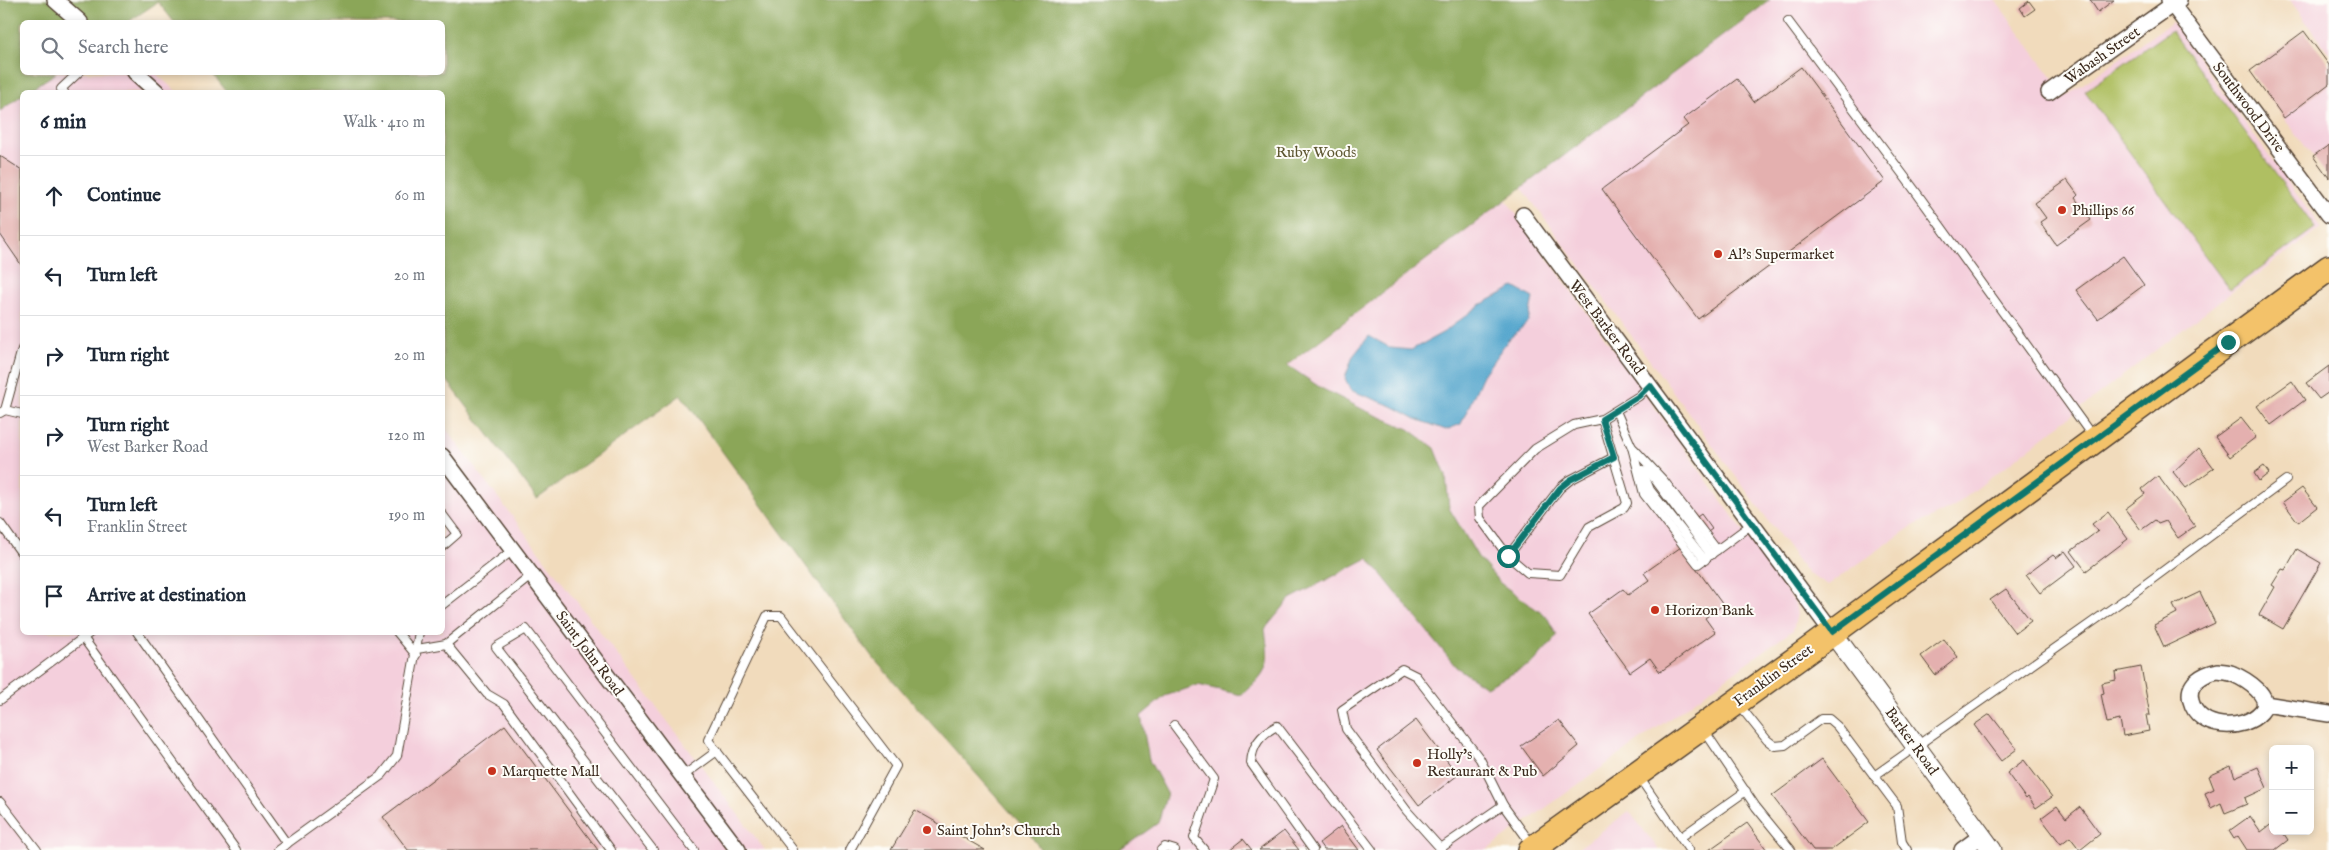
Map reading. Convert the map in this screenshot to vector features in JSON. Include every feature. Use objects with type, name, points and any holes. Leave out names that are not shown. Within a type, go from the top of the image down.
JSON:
[{"type":"main road","name":"Franklin Street","points":[[1533,849],[2329,268]]},
{"type":"street","points":[[55,0],[78,20]]},
{"type":"street","name":"Wabash Street","points":[[2049,92],[2173,2]]},
{"type":"street","name":"Southwood Drive","points":[[2173,2],[2329,214]]},
{"type":"street","points":[[138,75],[155,90]]},
{"type":"street","name":"West Barker Road","points":[[1523,215],[1832,632]]},
{"type":"street","name":"Saint John Road","points":[[445,460],[738,850]]},
{"type":"street","name":"Barker Road","points":[[1832,632],[1986,843]]},
{"type":"street","points":[[2218,672],[2233,674],[2251,684],[2263,697],[2265,704],[2261,712],[2251,719],[2239,723],[2215,725],[2198,715],[2190,698],[2192,688],[2198,679],[2207,673],[2218,672]]},
{"type":"street","points":[[2265,704],[2329,714]]},
{"type":"street","points":[[1962,850],[1986,843]]},
{"type":"lane","points":[[1788,21],[1916,192],[2095,439]]},
{"type":"lane","points":[[62,90],[76,75]]},
{"type":"lane","points":[[20,355],[2,412],[20,414]]},
{"type":"lane","points":[[1602,419],[1627,503],[1624,508],[1589,527],[1560,575],[1528,573],[1508,556],[1480,518],[1479,506],[1535,448],[1574,425],[1602,419],[1639,396],[1650,385]]},
{"type":"lane","points":[[1616,411],[1632,448],[1644,494],[1698,564],[1752,524]]},
{"type":"lane","points":[[1632,448],[1711,555]]},
{"type":"lane","points":[[1508,556],[1560,488],[1570,480],[1614,457]]},
{"type":"lane","points":[[1874,776],[2120,602],[2286,480]]},
{"type":"lane","points":[[445,518],[458,534],[445,545]]},
{"type":"lane","points":[[0,523],[20,551]]},
{"type":"lane","points":[[445,603],[513,550]]},
{"type":"lane","points":[[417,652],[446,644],[532,575]]},
{"type":"lane","points":[[793,850],[708,740],[767,616],[781,616],[896,766],[850,850]]},
{"type":"lane","points":[[653,850],[496,647],[526,629],[694,850]]},
{"type":"lane","points":[[0,700],[81,635],[236,850]]},
{"type":"lane","points":[[139,635],[287,844]]},
{"type":"lane","points":[[400,635],[417,652]]},
{"type":"lane","points":[[278,850],[382,775],[397,756],[419,635]]},
{"type":"lane","points":[[446,644],[487,694],[504,704],[611,850]]},
{"type":"lane","points":[[1503,805],[1441,849],[1407,811],[1346,729],[1342,710],[1402,669],[1416,676],[1480,759],[1503,805],[1533,849]]},
{"type":"lane","points":[[1736,702],[1774,746],[1785,745],[1821,720],[1829,719],[1837,726],[1897,806],[1902,842],[1907,850]]},
{"type":"lane","points":[[1174,725],[1214,779],[1194,838],[1204,850]]},
{"type":"lane","points":[[1313,850],[1251,763],[1252,749],[1265,732],[1278,726],[1372,850]]},
{"type":"lane","points":[[1702,726],[1746,791],[1791,850]]},
{"type":"lane","points":[[683,776],[717,751]]},
{"type":"lane","points":[[1637,774],[1689,850]]},
{"type":"lane","points":[[1681,837],[1746,791]]},
{"type":"lane","points":[[0,802],[37,850]]},
{"type":"lane","points":[[1161,850],[1165,847],[1174,850]]},
{"type":"shaded area","name":"Marquette Mall","points":[[0,0],[20,20],[20,75],[157,75],[175,90],[20,90],[20,635],[445,635],[445,428],[765,850],[0,850]]},
{"type":"shaded area","points":[[1770,0],[1995,0],[2066,96],[2172,22],[2321,228],[2218,302],[1953,507],[1911,527],[1828,585],[1808,574],[1522,188]]},
{"type":"shaded area","points":[[2290,0],[2329,0],[2329,53]]},
{"type":"shaded area","points":[[2329,84],[2329,178],[2284,118]]},
{"type":"shaded area","points":[[1506,200],[1795,603],[1797,614],[1793,630],[1487,850],[1120,850],[1158,823],[1167,794],[1149,760],[1141,716],[1165,696],[1198,685],[1242,695],[1269,657],[1265,629],[1290,599],[1368,558],[1400,597],[1547,617],[1500,583],[1478,557],[1449,508],[1446,476],[1409,429],[1364,410],[1321,388],[1287,366]]},
{"type":"shaded area","points":[[1629,811],[1659,850],[1576,850]]},
{"type":"green space","name":"Ruby Woods","points":[[0,0],[1770,0],[1287,365],[1321,388],[1364,410],[1409,429],[1435,448],[1446,476],[1449,508],[1478,557],[1500,583],[1547,617],[1557,636],[1533,663],[1486,687],[1456,667],[1368,558],[1290,599],[1265,629],[1267,659],[1263,673],[1241,695],[1198,685],[1165,696],[1141,716],[1149,760],[1167,793],[1158,823],[1120,850],[1041,850],[1028,832],[873,658],[681,395],[537,499],[445,378],[445,90],[225,90],[214,75],[445,75],[445,20],[172,20],[158,2],[131,20],[20,20],[20,75],[53,75],[30,90],[20,90],[20,96],[0,111]]},
{"type":"green space","points":[[2171,30],[2315,228],[2230,290],[2085,91]]},
{"type":"water","points":[[1514,287],[1533,298],[1528,322],[1508,340],[1483,375],[1461,424],[1446,430],[1350,390],[1345,378],[1353,356],[1369,336],[1391,348],[1411,350],[1444,332],[1480,305]]},
{"type":"building","points":[[2090,0],[2114,0],[2098,12]]},
{"type":"building","points":[[2029,1],[2035,9],[2025,16],[2020,8]]},
{"type":"building","points":[[2304,31],[2329,65],[2329,84],[2284,118],[2250,71]]},
{"type":"building","name":"Al's Supermarket","points":[[1801,67],[1885,181],[1698,319],[1602,189],[1688,125],[1683,119],[1737,79],[1754,102]]},
{"type":"building","points":[[2329,145],[2329,178],[2313,156]]},
{"type":"building","points":[[0,156],[20,169],[20,263],[0,234]]},
{"type":"building","name":"Phillips 66","points":[[2067,180],[2078,195],[2075,198],[2091,220],[2056,245],[2040,222],[2046,218],[2035,203]]},
{"type":"building","points":[[2123,256],[2144,285],[2098,319],[2076,290]]},
{"type":"building","points":[[2329,366],[2329,392],[2319,399],[2306,383]]},
{"type":"building","points":[[2292,381],[2305,400],[2271,425],[2257,406]]},
{"type":"building","points":[[2241,418],[2256,437],[2230,457],[2215,437]]},
{"type":"building","points":[[2199,448],[2214,468],[2186,488],[2173,472]]},
{"type":"building","points":[[2264,466],[2269,473],[2259,481],[2254,473]]},
{"type":"building","points":[[2158,476],[2195,526],[2178,538],[2166,521],[2158,524],[2155,520],[2141,530],[2125,509],[2145,494],[2142,489]]},
{"type":"building","points":[[2302,488],[2317,507],[2298,522],[2283,502]]},
{"type":"building","points":[[2108,512],[2128,539],[2086,571],[2071,551],[2098,531],[2092,524]]},
{"type":"building","name":"Horizon Bank","points":[[1701,514],[1712,529],[1683,550],[1723,605],[1705,618],[1715,632],[1660,672],[1650,658],[1630,672],[1588,614],[1623,589],[1628,595],[1649,580],[1644,573],[1681,547],[1672,535]]},
{"type":"building","points":[[2297,549],[2321,563],[2283,629],[2259,615],[2275,587],[2272,585],[2282,569],[2285,570]]},
{"type":"building","points":[[2065,551],[2076,566],[2040,593],[2026,575],[2053,555],[2056,558]]},
{"type":"building","points":[[2006,589],[2031,621],[2015,633],[1990,600]]},
{"type":"building","points":[[2200,592],[2215,623],[2164,647],[2154,625],[2177,613],[2173,605]]},
{"type":"building","points":[[1944,639],[1958,657],[1935,675],[1921,656]]},
{"type":"building","points":[[2141,667],[2150,715],[2146,715],[2149,731],[2123,736],[2120,720],[2107,723],[2101,694],[2104,693],[2102,683],[2116,680],[2115,672]]},
{"type":"building","points":[[1990,714],[2017,749],[2001,761],[1974,725]]},
{"type":"building","name":"Holly's Restaurant & Pub","points":[[1416,720],[1458,775],[1419,805],[1377,750]]},
{"type":"building","points":[[1559,720],[1579,746],[1543,776],[1521,746]]},
{"type":"building","name":"Marquette Mall","points":[[505,725],[598,850],[408,850],[383,817]]},
{"type":"building","points":[[1822,759],[1869,822],[1831,850],[1813,850],[1772,796]]},
{"type":"building","points":[[2024,760],[2052,797],[2036,808],[2028,797],[2026,799],[2007,773]]},
{"type":"building","points":[[2231,766],[2235,777],[2258,767],[2267,788],[2245,798],[2247,804],[2225,813],[2221,803],[2211,808],[2205,793],[2214,789],[2209,776]]},
{"type":"building","points":[[2057,806],[2066,818],[2080,807],[2100,834],[2080,850],[2070,837],[2061,844],[2041,818]]},
{"type":"building","name":"Saint John's Church","points":[[915,810],[985,850],[891,850]]},
{"type":"building","points":[[2250,816],[2261,832],[2269,826],[2269,835],[2285,835],[2288,840],[2275,850],[2247,850],[2238,836],[2234,839],[2229,831]]},
{"type":"building","points":[[1747,823],[1767,850],[1709,850]]},
{"type":"building","points":[[1341,826],[1359,850],[1324,850],[1319,843]]},
{"type":"building","points":[[1284,831],[1299,850],[1259,850]]},
{"type":"building","points":[[1243,839],[1252,850],[1229,850]]},
{"type":"place","name":"Phillips 66","points":[[2062,210]]},
{"type":"place","name":"Al's Supermarket","points":[[1718,254]]},
{"type":"place","name":"Horizon Bank","points":[[1655,610]]},
{"type":"place","name":"Holly's Restaurant & Pub","points":[[1417,763]]},
{"type":"place","name":"Marquette Mall","points":[[492,771]]},
{"type":"place","name":"Saint John's Church","points":[[927,830]]},
{"type":"route","points":[[1508,556],[1560,488],[1570,480],[1614,457],[1602,419],[1639,396],[1650,385],[1804,597],[1832,632],[2228,342]]}]
